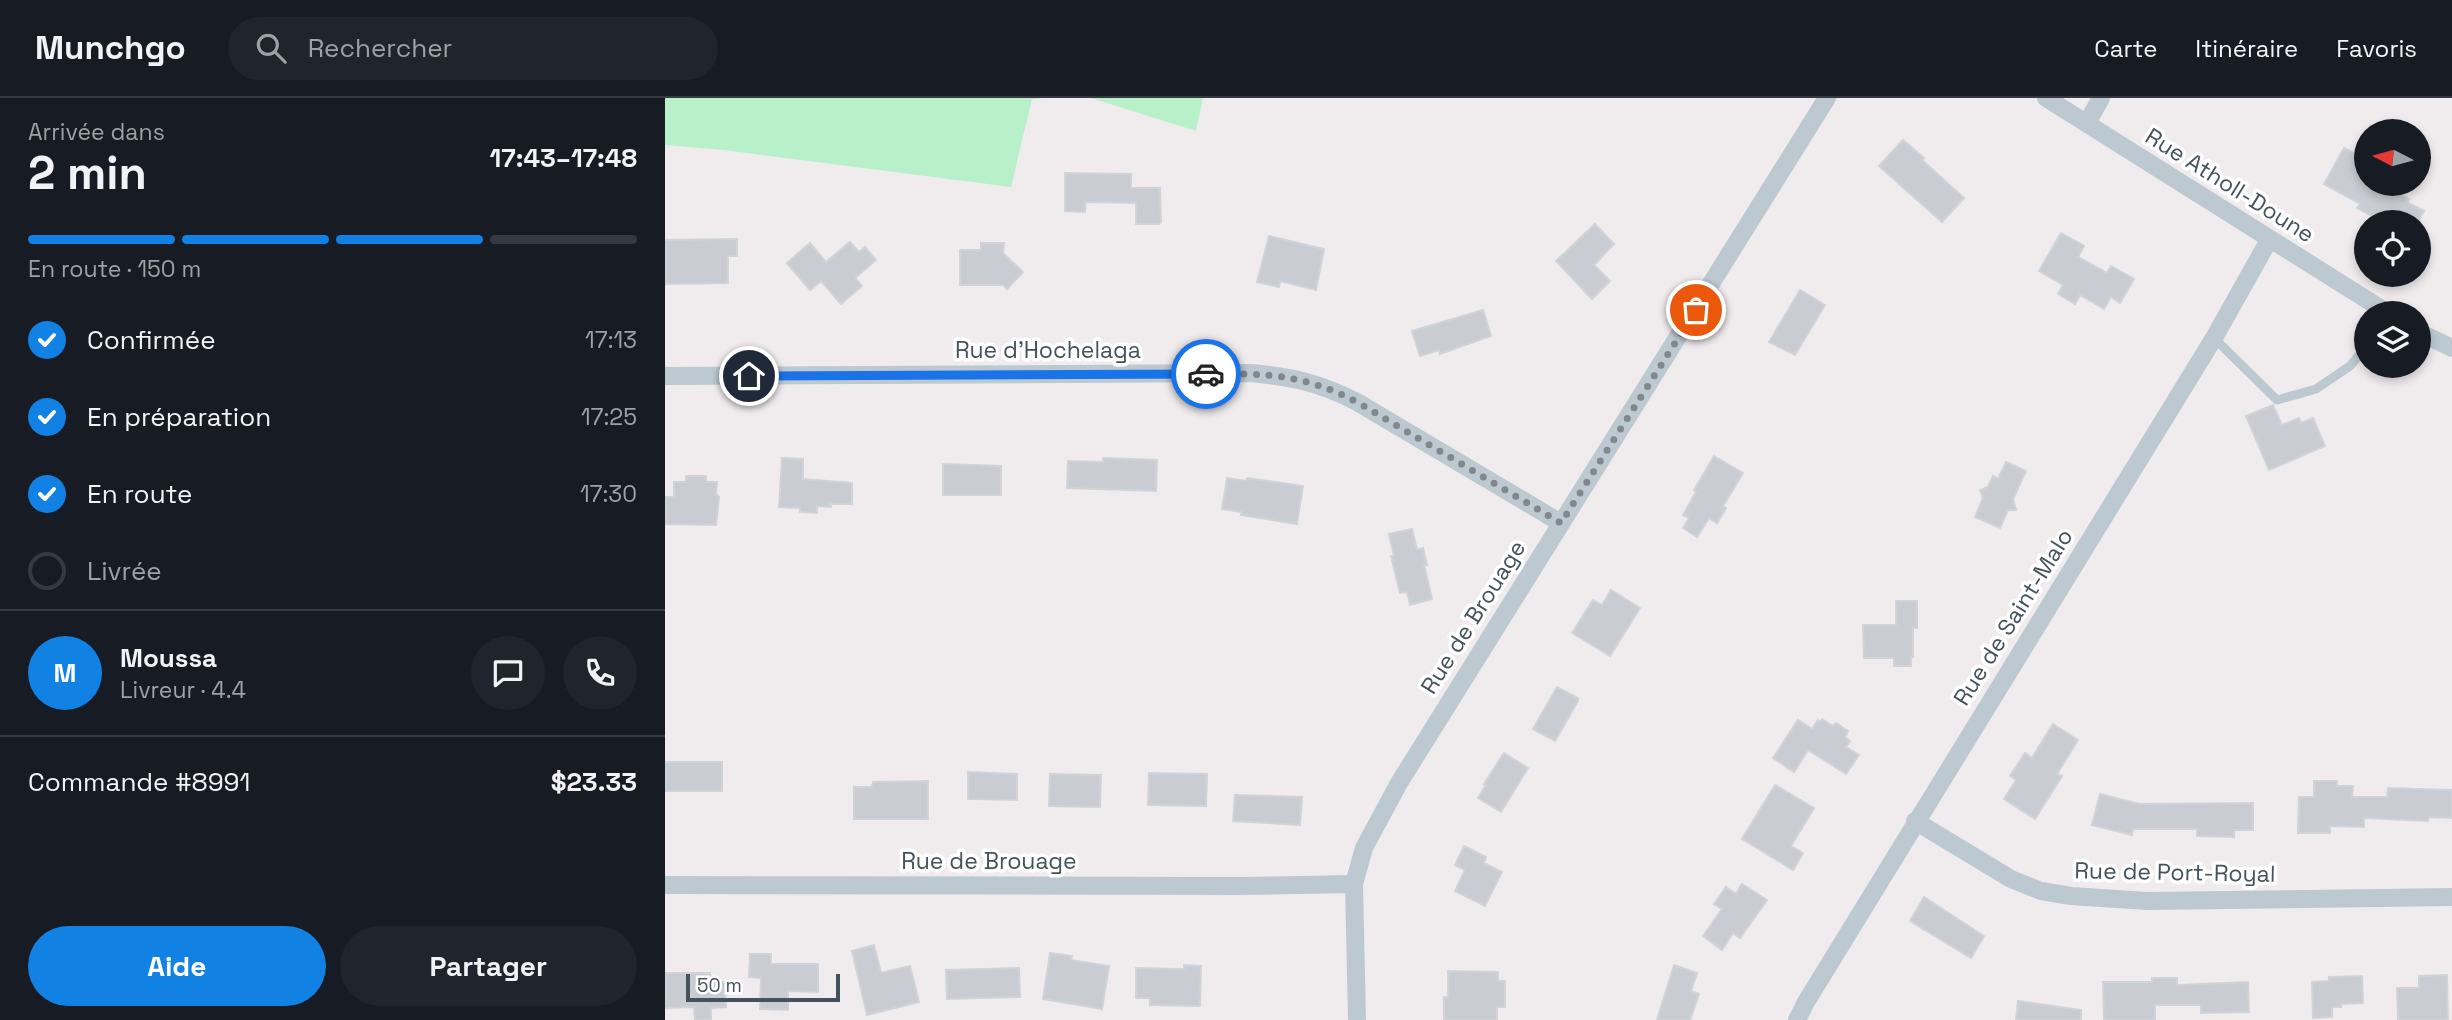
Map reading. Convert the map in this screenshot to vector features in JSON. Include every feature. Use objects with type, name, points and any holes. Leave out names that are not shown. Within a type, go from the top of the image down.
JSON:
[{"type":"street","name":"Rue de Brouage","points":[[1357,1020],[1354,884],[1364,848],[1399,783],[1827,98]]},
{"type":"street","name":"Rue Atholl-Doune","points":[[2046,98],[2368,301]]},
{"type":"street","points":[[2087,123],[2101,98]]},
{"type":"street","name":"Rue de Saint-Malo","points":[[1797,1020],[1916,821],[2214,338],[2269,240]]},
{"type":"street","points":[[2431,338],[2452,348]]},
{"type":"street","name":"Rue d'Hochelaga","points":[[665,376],[1251,373],[1289,377],[1328,387],[1357,402],[1561,523]]},
{"type":"street","name":"Rue de Port-Royal","points":[[1916,821],[2011,880],[2041,891],[2071,896],[2147,901],[2452,897]]},
{"type":"street","name":"Rue de Brouage","points":[[665,885],[1354,884]]},
{"type":"lane","points":[[2214,338],[2277,400],[2316,389],[2354,361]]},
{"type":"green space","points":[[665,98],[1044,98],[1032,99],[1011,187],[724,150],[665,145]]},
{"type":"green space","points":[[1091,98],[1203,98],[1196,131]]},
{"type":"building","points":[[1903,140],[1964,198],[1942,222],[1879,166]]},
{"type":"building","points":[[2344,148],[2354,153],[2354,196],[2404,196],[2409,199],[2407,202],[2422,210],[2361,210],[2357,208],[2360,204],[2324,184]]},
{"type":"building","points":[[1065,173],[1131,174],[1131,188],[1160,188],[1161,222],[1136,224],[1136,203],[1085,202],[1085,212],[1065,211]]},
{"type":"building","points":[[1595,224],[1614,244],[1594,265],[1610,281],[1592,299],[1556,261]]},
{"type":"building","points":[[2061,233],[2084,246],[2078,257],[2107,273],[2111,266],[2134,279],[2120,303],[2111,297],[2104,309],[2080,295],[2075,304],[2058,294],[2063,285],[2039,271]]},
{"type":"building","points":[[1269,236],[1324,249],[1316,290],[1280,281],[1279,287],[1257,282]]},
{"type":"building","points":[[737,239],[737,256],[728,256],[728,283],[665,284],[665,240]]},
{"type":"building","points":[[850,242],[859,252],[865,247],[876,260],[855,278],[862,286],[841,304],[821,281],[810,290],[787,263],[810,243],[826,262]]},
{"type":"building","points":[[981,243],[1004,243],[1003,253],[1023,272],[1007,289],[1003,285],[960,285],[960,250],[981,250]]},
{"type":"building","points":[[1800,290],[1825,305],[1795,355],[1769,342]]},
{"type":"building","points":[[1483,310],[1491,336],[1440,354],[1439,350],[1420,356],[1412,331]]},
{"type":"building","points":[[2273,405],[2282,425],[2299,418],[2301,423],[2313,418],[2325,446],[2269,470],[2246,416]]},
{"type":"building","points":[[1714,456],[1743,473],[1723,506],[1726,508],[1717,523],[1709,518],[1697,537],[1683,528],[1689,518],[1683,515]]},
{"type":"building","points":[[782,458],[803,459],[803,479],[852,483],[852,504],[817,506],[817,513],[800,512],[800,508],[779,507]]},
{"type":"building","points":[[1103,458],[1157,460],[1156,491],[1067,488],[1068,461],[1103,462]]},
{"type":"building","points":[[2006,462],[2026,471],[2013,499],[2016,510],[2008,510],[2000,528],[1975,517],[1983,498],[1980,490],[1988,487],[1993,476],[1998,479]]},
{"type":"building","points":[[943,464],[1001,466],[1001,495],[943,495]]},
{"type":"building","points":[[686,476],[706,476],[706,482],[717,482],[716,494],[719,497],[716,525],[665,524],[665,497],[674,497],[674,482],[686,482]]},
{"type":"building","points":[[1227,478],[1303,486],[1297,524],[1241,515],[1242,512],[1222,509]]},
{"type":"building","points":[[1412,529],[1417,550],[1423,548],[1432,599],[1410,605],[1407,592],[1400,593],[1389,534]]},
{"type":"building","points":[[1611,590],[1640,608],[1610,656],[1572,633],[1593,600],[1602,605]]},
{"type":"building","points":[[1896,601],[1917,601],[1917,628],[1913,628],[1911,666],[1894,666],[1894,658],[1864,658],[1863,625],[1896,625]]},
{"type":"building","points":[[1557,687],[1578,698],[1578,701],[1555,741],[1533,729]]},
{"type":"building","points":[[1822,719],[1833,726],[1836,723],[1848,731],[1845,737],[1850,741],[1846,747],[1859,755],[1846,774],[1808,750],[1794,772],[1773,758],[1798,720],[1812,729],[1818,720],[1820,722]]},
{"type":"building","points":[[2053,724],[2078,740],[2057,774],[2062,776],[2035,819],[2004,799],[2016,780],[2010,776],[2025,753],[2032,758]]},
{"type":"building","points":[[1504,753],[1528,768],[1501,812],[1478,798]]},
{"type":"building","points":[[665,762],[722,762],[722,791],[665,791]]},
{"type":"building","points":[[968,772],[1017,774],[1017,800],[968,799]]},
{"type":"building","points":[[1149,773],[1207,774],[1206,806],[1148,805]]},
{"type":"building","points":[[1050,774],[1101,775],[1100,807],[1049,806]]},
{"type":"building","points":[[928,781],[928,819],[854,819],[854,787],[872,787],[873,782]]},
{"type":"building","points":[[2314,781],[2337,781],[2337,786],[2353,786],[2352,797],[2387,797],[2388,788],[2452,790],[2452,818],[2429,817],[2428,821],[2364,818],[2364,827],[2330,826],[2330,833],[2298,833],[2299,797],[2314,797]]},
{"type":"building","points":[[1775,785],[1814,808],[1791,846],[1803,853],[1793,870],[1742,839]]},
{"type":"building","points":[[2100,794],[2139,804],[2253,803],[2253,830],[2234,830],[2234,837],[2197,836],[2197,829],[2133,829],[2132,835],[2092,825]]},
{"type":"building","points":[[1235,795],[1302,797],[1300,825],[1233,821]]},
{"type":"building","points":[[1464,846],[1486,857],[1484,863],[1502,872],[1485,906],[1455,891],[1465,870],[1455,865]]},
{"type":"building","points":[[1742,884],[1767,900],[1740,938],[1733,933],[1722,950],[1703,936],[1722,909],[1714,904],[1726,887],[1736,894]]},
{"type":"building","points":[[1924,897],[1984,936],[1971,958],[1910,921]]},
{"type":"building","points":[[874,945],[881,973],[910,966],[919,1002],[867,1015],[852,951]]},
{"type":"building","points":[[1050,953],[1072,956],[1071,960],[1109,966],[1102,1009],[1043,999]]},
{"type":"building","points":[[750,954],[771,954],[771,964],[818,964],[818,992],[788,991],[788,1010],[760,1009],[761,978],[749,977]]},
{"type":"building","points":[[1184,965],[1201,966],[1200,1006],[1150,1005],[1150,998],[1136,998],[1136,968],[1184,969]]},
{"type":"building","points":[[1674,965],[1697,973],[1691,991],[1699,994],[1690,1020],[1657,1020]]},
{"type":"building","points":[[1019,968],[1020,997],[947,999],[946,970]]},
{"type":"building","points":[[1448,971],[1498,972],[1498,981],[1505,981],[1505,1007],[1497,1007],[1497,1020],[1444,1020],[1444,997],[1448,997]]},
{"type":"building","points":[[665,973],[710,973],[711,982],[725,982],[726,1007],[711,1008],[711,1020],[695,1020],[694,1007],[665,1008]]},
{"type":"building","points":[[2447,975],[2448,1020],[2398,1020],[2397,988],[2419,988],[2419,976]]},
{"type":"building","points":[[2362,976],[2363,1003],[2341,1004],[2341,1007],[2332,1007],[2332,1017],[2313,1018],[2312,982],[2329,981],[2329,977]]},
{"type":"building","points":[[2152,978],[2177,978],[2177,985],[2248,982],[2249,1012],[2201,1013],[2201,1005],[2155,1005],[2155,1020],[2104,1020],[2103,982],[2152,982]]},
{"type":"building","points":[[2018,1001],[2081,1010],[2081,1020],[2016,1020]]},
{"type":"way so far","points":[[1206,374],[1251,373],[1289,377],[1328,387],[1561,523],[1696,310]]},
{"type":"route","points":[[749,376],[1206,374]]}]
